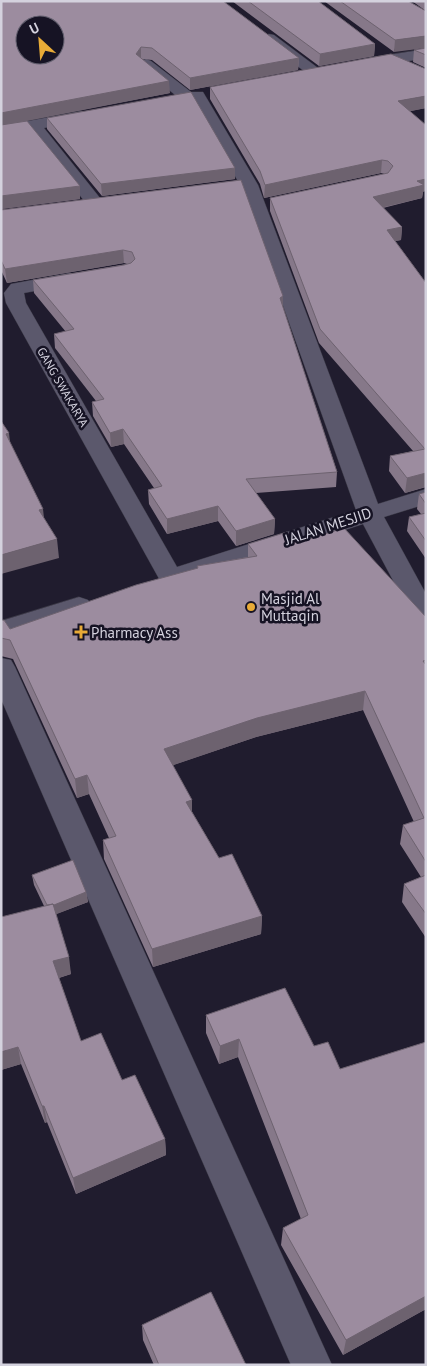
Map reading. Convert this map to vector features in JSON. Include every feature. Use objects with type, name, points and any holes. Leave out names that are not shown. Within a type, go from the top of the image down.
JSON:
[{"type":"street","points":[[261,32],[317,74]]},
{"type":"street","points":[[376,47],[392,59],[417,72]]},
{"type":"street","points":[[298,77],[426,53]]},
{"type":"street","points":[[146,64],[199,94],[240,186],[266,205],[335,424],[369,512],[426,618]]},
{"type":"street","points":[[166,100],[199,94]]},
{"type":"street","points":[[3,128],[100,113]]},
{"type":"street","points":[[32,125],[103,202],[76,206]]},
{"type":"street","name":"GANG SWAKARYA","points":[[86,276],[18,288],[14,293],[16,303],[162,581]]},
{"type":"street","name":"JALAN MESJID","points":[[162,581],[369,512],[426,496]]},
{"type":"street","points":[[1,630],[105,598]]},
{"type":"street","points":[[1,667],[312,1365]]},
{"type":"building","points":[[1,1],[223,1],[299,58],[190,78],[152,48],[141,47],[136,54],[169,81],[1,113]]},
{"type":"building","points":[[248,1],[318,1],[375,44],[320,54]]},
{"type":"building","points":[[340,1],[408,1],[426,11],[426,36],[395,40]]},
{"type":"building","points":[[426,48],[426,55],[414,50]]},
{"type":"building","points":[[391,54],[426,69],[426,96],[398,101],[426,125],[426,179],[417,181],[424,185],[373,197],[402,227],[387,230],[426,283],[426,473],[407,478],[390,456],[425,449],[320,329],[270,198],[388,173],[393,166],[388,161],[382,160],[265,185],[260,171],[210,87]]},
{"type":"building","points":[[191,92],[235,168],[101,184],[47,118]]},
{"type":"building","points":[[27,121],[80,186],[1,196],[1,125]]},
{"type":"building","points":[[241,180],[283,296],[280,298],[337,472],[246,479],[275,519],[236,531],[218,506],[167,519],[148,490],[162,486],[123,429],[110,433],[92,402],[104,399],[54,334],[74,329],[33,280],[124,265],[131,263],[135,259],[132,252],[123,250],[5,269],[1,260],[1,210]]},
{"type":"building","points":[[1,421],[9,433],[6,434],[43,509],[39,510],[57,539],[1,555]]},
{"type":"building","points":[[426,492],[426,504],[419,494]]},
{"type":"building","points":[[426,513],[426,541],[409,517]]},
{"type":"building","points":[[344,528],[426,617],[426,660],[423,661],[426,665],[426,862],[403,825],[424,818],[365,691],[257,718],[164,749],[192,800],[186,802],[219,858],[232,854],[262,916],[152,949],[103,840],[116,836],[87,775],[75,779],[10,640],[1,638],[1,621],[4,620],[10,629],[136,585],[198,568],[197,566],[257,556],[248,544],[287,532],[296,543]]},
{"type":"building","points":[[73,860],[86,892],[54,905],[47,905],[32,875]]},
{"type":"building","points":[[426,875],[426,914],[404,884]]},
{"type":"building","points":[[53,904],[69,957],[53,961],[81,1041],[101,1033],[122,1080],[135,1075],[165,1139],[73,1178],[18,1047],[1,1052],[1,917]]},
{"type":"building","points":[[285,988],[314,1046],[328,1042],[340,1069],[426,1042],[426,1296],[346,1340],[283,1228],[308,1215],[239,1039],[220,1046],[206,1015]]},
{"type":"building","points":[[211,1292],[246,1365],[159,1365],[142,1325]]},
{"type":"place","name":"Masjid Al Muttaqin","points":[[251,607]]},
{"type":"place","name":"Pharmacy Ass","points":[[81,632]]}]
